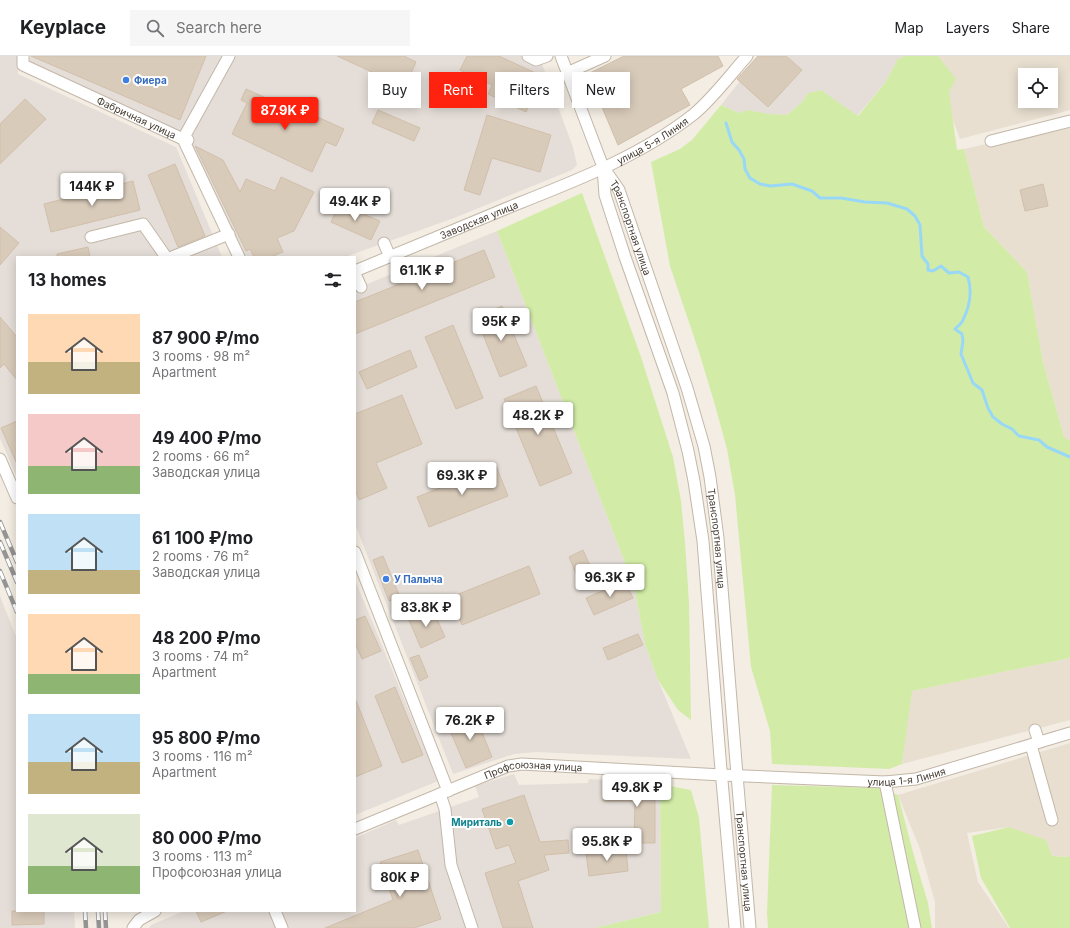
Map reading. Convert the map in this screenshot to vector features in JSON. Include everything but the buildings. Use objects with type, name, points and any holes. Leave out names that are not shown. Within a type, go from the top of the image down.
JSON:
[{"type":"street","points":[[185,140],[229,56]]},
{"type":"street","points":[[528,56],[536,60],[547,56]]},
{"type":"street","name":"Транспортная улица","points":[[561,56],[603,167],[619,190],[680,367],[704,446],[710,477],[718,538],[750,928]]},
{"type":"street","points":[[567,73],[605,56]]},
{"type":"street","name":"улица 5-я Линия","points":[[603,167],[643,147],[678,126],[709,100],[747,56]]},
{"type":"street","name":"Фабричная улица","points":[[22,65],[185,140],[239,256]]},
{"type":"street","points":[[991,141],[1070,121]]},
{"type":"street","name":"Транспортная улица","points":[[603,167],[606,195],[625,257],[673,393],[688,450],[694,481],[703,541],[735,928]]},
{"type":"street","name":"Заводская улица","points":[[356,272],[493,208],[579,179],[603,167]]},
{"type":"street","points":[[91,237],[143,224],[165,256]]},
{"type":"street","points":[[174,256],[229,234]]},
{"type":"street","points":[[384,243],[390,257]]},
{"type":"street","points":[[356,274],[361,287]]},
{"type":"street","points":[[0,459],[16,496]]},
{"type":"street","points":[[356,555],[444,792],[451,865],[472,928]]},
{"type":"street","points":[[1035,730],[1035,744],[1052,820]]},
{"type":"street","name":"улица 1-я Линия","points":[[737,775],[885,782],[916,779],[1070,733]]},
{"type":"street","name":"Профсоюзная улица","points":[[356,829],[508,766],[522,764],[737,775]]},
{"type":"street","points":[[885,782],[915,928]]},
{"type":"street","points":[[136,920],[153,912]]},
{"type":"street","points":[[275,912],[282,928]]},
{"type":"shaded area","points":[[0,56],[18,56],[18,74],[176,147],[222,256],[16,256],[16,476],[0,438]]},
{"type":"shaded area","points":[[30,56],[539,56],[545,72],[495,72],[495,108],[558,108],[573,147],[577,165],[572,170],[454,218],[348,256],[243,256],[185,135],[29,62]]},
{"type":"shaded area","points":[[760,56],[905,56],[898,59],[885,83],[857,116],[821,90],[808,93],[802,102],[787,115],[739,113],[721,105]]},
{"type":"shaded area","points":[[929,56],[1070,56],[1070,110],[960,139]]},
{"type":"shaded area","points":[[1070,125],[1070,441],[1064,437],[1043,362],[1027,272],[984,227],[964,149]]},
{"type":"shaded area","points":[[497,231],[634,586],[645,644],[658,680],[691,759],[536,752],[514,754],[453,774],[356,527],[356,289]]},
{"type":"shaded area","points":[[356,582],[438,781],[356,815]]},
{"type":"shaded area","points":[[0,596],[16,636],[16,912],[74,912],[75,928],[0,928]]},
{"type":"shaded area","points":[[1070,658],[1070,720],[902,764],[911,691]]},
{"type":"shaded area","points":[[1070,743],[1070,857],[1052,856],[1009,827],[967,833],[978,882],[1009,928],[935,928],[935,902],[920,849],[898,795]]},
{"type":"shaded area","points":[[514,774],[519,785],[588,783],[589,779],[660,784],[661,912],[595,928],[149,928],[151,925],[182,912],[356,912],[356,838],[396,820],[399,825],[479,797],[475,786]]},
{"type":"green space","points":[[905,56],[938,56],[956,79],[949,92],[957,150],[964,149],[984,227],[1027,272],[1043,362],[1064,437],[1070,441],[1070,658],[912,691],[902,764],[889,769],[772,764],[770,731],[751,667],[735,495],[727,449],[699,352],[670,266],[651,162],[680,149],[692,140],[721,105],[739,113],[747,110],[769,114],[787,115],[802,102],[808,93],[821,90],[858,116],[885,83],[898,59]]},
{"type":"green space","points":[[582,193],[641,357],[673,457],[681,501],[685,543],[689,603],[691,720],[678,710],[658,680],[645,644],[634,586],[497,231]]},
{"type":"green space","points":[[660,784],[691,790],[699,818],[709,928],[595,928],[661,912]]},
{"type":"green space","points":[[772,785],[879,788],[898,795],[928,903],[932,928],[768,928],[767,913]]},
{"type":"green space","points":[[1009,827],[1046,840],[1052,856],[1070,857],[1070,928],[1010,928],[981,878],[972,836]]},
{"type":"waterway","points":[[726,123],[732,142],[744,159],[745,169],[750,178],[760,184],[770,186],[792,184],[812,191],[820,198],[841,198],[865,202],[887,203],[907,209],[915,216],[920,225],[922,256],[928,264],[928,270],[933,271],[941,266],[949,273],[959,272],[968,277],[970,288],[969,304],[961,323],[955,329],[962,334],[963,341],[961,354],[973,383],[982,390],[988,408],[993,417],[1012,429],[1019,436],[1039,440],[1047,447],[1070,457]]},
{"type":"railway","points":[[0,522],[16,560]]},
{"type":"railway","points":[[0,542],[16,580]]},
{"type":"railway","points":[[0,571],[16,610]]},
{"type":"railway","points":[[85,912],[86,928]]},
{"type":"railway","points":[[98,912],[99,928]]},
{"type":"railway","points":[[105,912],[106,928]]},
{"type":"place","name":"Фиера","points":[[126,80]]},
{"type":"place","name":"У Палыча","points":[[386,579]]},
{"type":"place","name":"Мириталь","points":[[510,822]]}]
